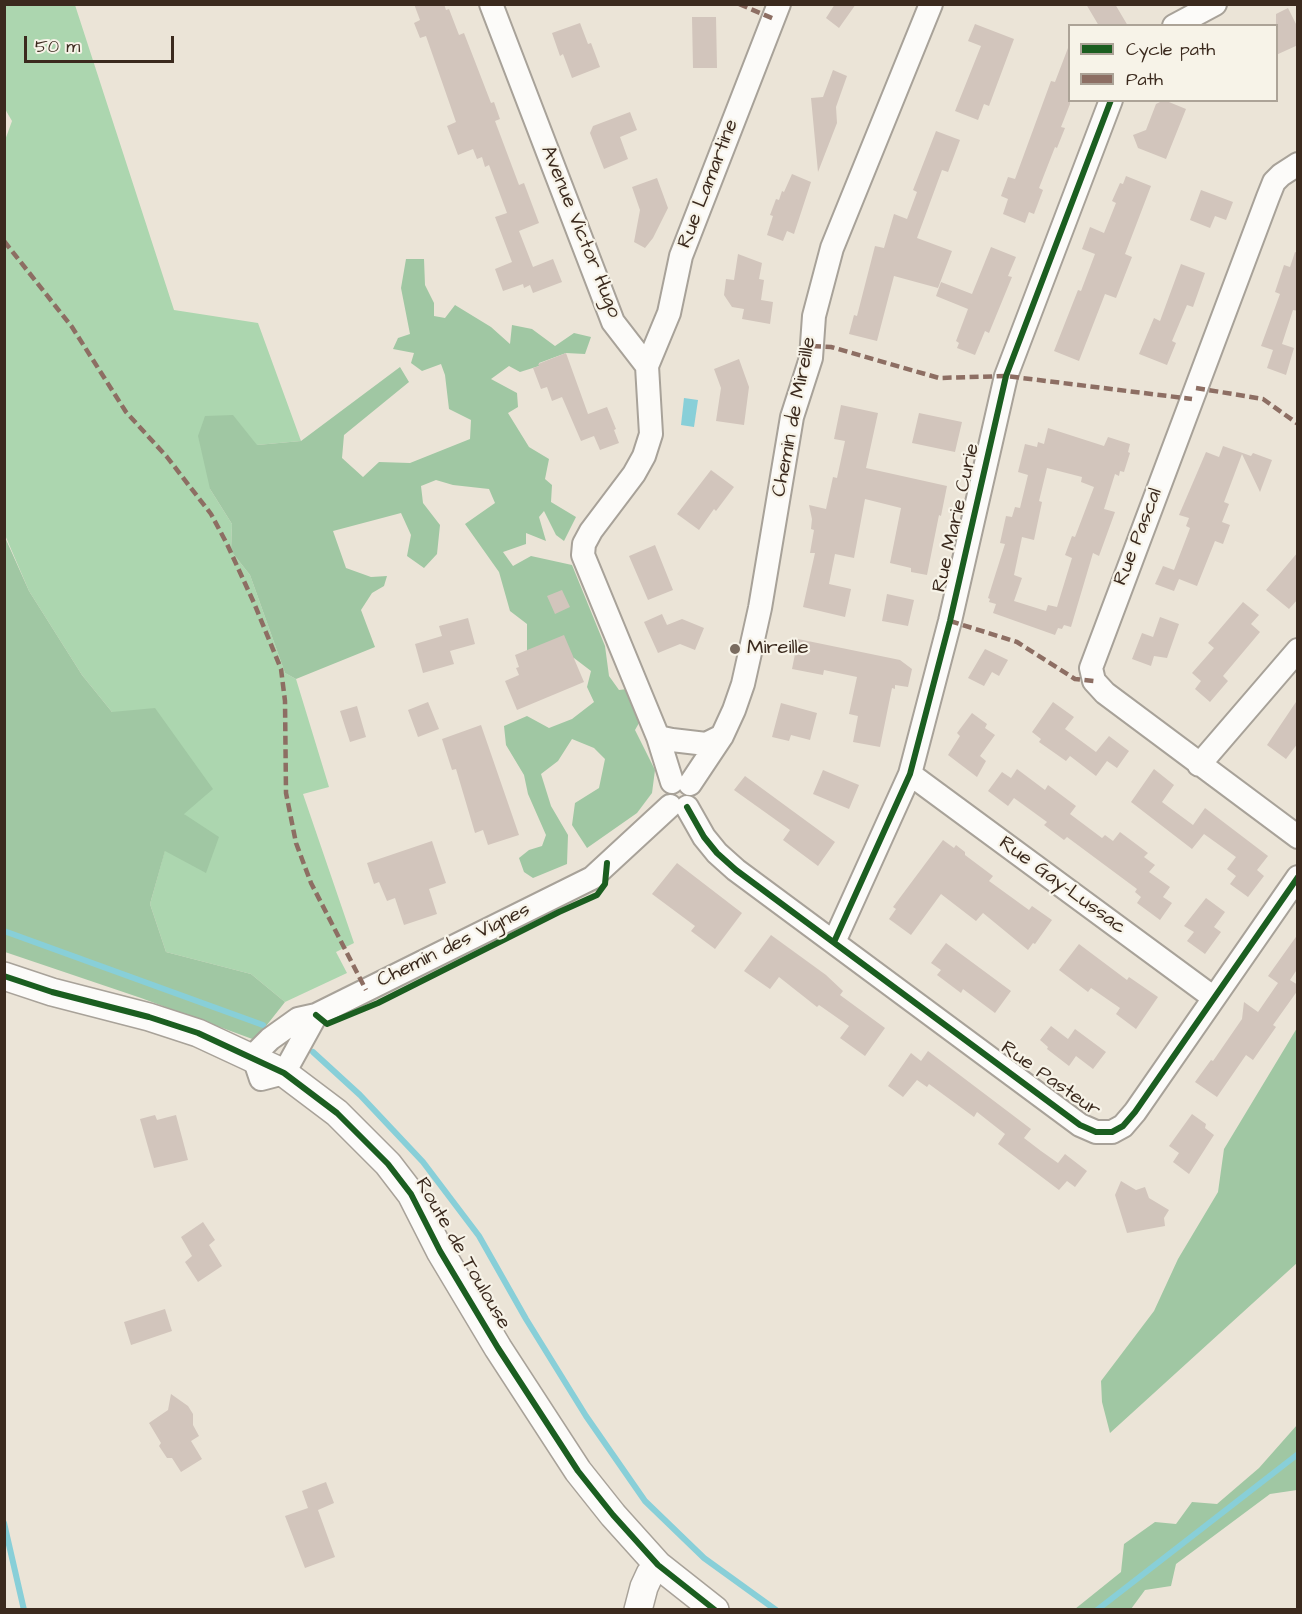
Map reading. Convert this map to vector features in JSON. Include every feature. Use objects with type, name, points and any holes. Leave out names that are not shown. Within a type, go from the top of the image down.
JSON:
[{"type":"street","name":"Avenue Victor Hugo","points":[[491,4],[613,322],[647,366]]},
{"type":"street","name":"Rue Lamartine","points":[[647,366],[669,313],[681,256],[779,4]]},
{"type":"street","name":"Chemin de Mireille","points":[[681,783],[722,736],[735,711],[746,674],[760,608],[792,417],[811,358],[813,316],[826,267],[854,190],[931,4]]},
{"type":"street","points":[[1178,24],[1215,4]]},
{"type":"street","name":"Rue Marie Curie","points":[[834,942],[910,774],[950,621],[1006,376],[1110,102]]},
{"type":"street","name":"Rue Pascal","points":[[1298,164],[1274,182],[1091,669],[1094,681],[1105,693],[1198,765],[1298,837]]},
{"type":"street","points":[[647,366],[651,434],[644,456],[634,474],[591,531],[584,544],[583,555],[658,737],[681,783],[669,785],[666,794],[667,802],[679,807],[717,853],[735,870],[834,942]]},
{"type":"street","points":[[1198,765],[1298,650]]},
{"type":"street","points":[[658,737],[706,744],[722,736]]},
{"type":"street","name":"Rue Gay-Lussac","points":[[910,774],[1214,998]]},
{"type":"street","name":"Chemin des Vignes","points":[[266,1070],[258,1051],[270,1039],[298,1019],[316,1016],[592,878],[679,807]]},
{"type":"street","name":"Rue Pasteur","points":[[834,942],[1080,1125],[1096,1132],[1112,1132],[1123,1126],[1135,1113],[1298,877]]},
{"type":"street","name":"Route de Toulouse","points":[[4,976],[52,992],[117,1020],[266,1070],[338,1113],[388,1164],[411,1194],[440,1251],[498,1348],[578,1471],[613,1515],[658,1565],[683,1601],[715,1610]]},
{"type":"street","points":[[266,1070],[316,1016]]},
{"type":"street","points":[[638,1610],[650,1574],[658,1565]]},
{"type":"green space","points":[[5,5],[75,5],[174,310],[258,323],[301,441],[257,445],[210,489],[232,524],[231,551],[250,575],[285,673],[296,679],[329,787],[303,794],[354,943],[336,952],[347,973],[285,1002],[251,974],[166,952],[150,904],[165,850],[206,872],[184,814],[112,712],[82,675],[29,591],[5,535],[4,143],[12,121],[5,109]]},
{"type":"green space","points":[[406,259],[424,259],[425,285],[434,303],[434,316],[445,318],[455,305],[491,327],[510,344],[512,325],[532,329],[555,346],[574,333],[591,337],[585,354],[566,353],[520,372],[509,366],[491,379],[517,393],[518,407],[508,413],[529,447],[549,459],[545,479],[552,485],[551,502],[576,517],[564,541],[556,535],[544,511],[539,517],[546,541],[526,533],[526,544],[503,552],[513,566],[531,556],[572,565],[605,646],[609,676],[619,690],[627,689],[643,716],[635,730],[655,770],[652,793],[637,813],[587,848],[572,825],[575,803],[599,788],[605,759],[594,748],[572,739],[558,761],[541,774],[551,806],[568,835],[567,864],[533,878],[524,872],[519,858],[529,850],[542,846],[546,835],[528,794],[524,775],[506,745],[504,726],[527,716],[549,728],[572,719],[594,702],[587,687],[591,671],[574,658],[527,651],[527,624],[510,611],[499,572],[465,524],[495,503],[489,489],[453,485],[436,480],[421,486],[423,503],[440,525],[437,554],[424,568],[407,556],[411,535],[401,513],[333,531],[346,568],[371,577],[387,576],[384,586],[372,593],[361,610],[375,647],[296,679],[285,673],[250,575],[231,551],[232,524],[210,489],[198,436],[205,416],[233,415],[257,445],[301,441],[400,367],[409,382],[344,435],[342,458],[363,477],[379,462],[410,463],[470,439],[471,420],[449,409],[445,375],[441,364],[422,371],[411,363],[414,353],[393,349],[398,338],[410,334],[401,288]]},
{"type":"green space","points":[[4,535],[29,591],[82,675],[112,712],[155,708],[213,789],[184,814],[219,837],[206,873],[165,851],[150,904],[166,952],[251,974],[285,1002],[255,1040],[5,952]]},
{"type":"green space","points":[[1297,1028],[1297,1263],[1110,1433],[1102,1402],[1101,1381],[1154,1311],[1178,1259],[1218,1192],[1224,1149]]},
{"type":"green space","points":[[1297,1425],[1297,1490],[1270,1494],[1176,1564],[1171,1586],[1145,1590],[1131,1609],[1075,1609],[1121,1572],[1124,1544],[1155,1522],[1176,1524],[1192,1502],[1217,1504],[1259,1468]]},
{"type":"water","points":[[684,398],[698,400],[694,427],[681,425]]},
{"type":"building","points":[[414,4],[444,4],[446,10],[449,9],[459,35],[464,33],[491,103],[494,102],[500,119],[495,121],[519,185],[524,183],[539,223],[519,231],[533,267],[553,259],[562,282],[533,293],[530,285],[524,288],[523,284],[503,291],[495,269],[512,262],[495,217],[507,213],[489,165],[485,167],[482,157],[477,159],[473,149],[458,155],[447,126],[456,122],[426,36],[420,38],[414,23],[420,20]]},
{"type":"building","points":[[835,4],[856,4],[839,28],[826,18]]},
{"type":"building","points":[[1086,4],[1115,4],[1127,24],[1098,24]]},
{"type":"building","points":[[1288,8],[1298,28],[1298,45],[1278,54],[1278,24],[1276,24],[1276,14]]},
{"type":"building","points":[[692,17],[716,17],[717,68],[693,68]]},
{"type":"building","points":[[580,23],[600,67],[572,78],[563,54],[560,56],[552,33]]},
{"type":"building","points":[[975,24],[1014,39],[989,106],[984,104],[978,120],[955,111],[981,46],[968,41]]},
{"type":"building","points":[[1068,48],[1068,102],[1070,104],[1061,127],[1065,128],[1039,188],[1043,190],[1034,214],[1029,212],[1025,223],[1003,214],[1008,199],[1001,196],[1008,177],[1015,179],[1051,81],[1055,82]]},
{"type":"building","points":[[833,70],[847,76],[836,107],[837,123],[818,172],[811,98],[823,97]]},
{"type":"building","points":[[1169,102],[1186,109],[1166,159],[1138,148],[1133,135],[1146,130],[1156,104]]},
{"type":"building","points":[[630,112],[637,130],[620,137],[628,159],[604,169],[590,133],[593,126]]},
{"type":"building","points":[[936,131],[960,140],[948,172],[942,170],[917,238],[952,251],[938,288],[894,276],[877,341],[849,334],[854,315],[857,316],[875,246],[884,248],[894,214],[907,219],[917,192],[913,190]]},
{"type":"building","points":[[792,174],[811,182],[794,234],[787,231],[783,241],[767,235],[773,216],[770,215],[776,199],[779,200]]},
{"type":"building","points":[[1126,176],[1151,186],[1125,254],[1132,257],[1116,298],[1105,294],[1079,361],[1054,351],[1095,254],[1082,249],[1090,227],[1104,233],[1116,203],[1112,201],[1120,183],[1123,184]]},
{"type":"building","points":[[657,178],[668,208],[653,238],[645,248],[634,242],[640,210],[632,187]]},
{"type":"building","points":[[1201,190],[1233,202],[1226,220],[1215,216],[1210,228],[1190,220]]},
{"type":"building","points":[[991,247],[1016,257],[1008,276],[1012,277],[989,333],[985,331],[975,355],[957,348],[959,343],[956,341],[968,309],[936,296],[941,282],[972,294]]},
{"type":"building","points":[[1295,252],[1298,253],[1298,311],[1293,310],[1282,344],[1294,348],[1286,375],[1267,368],[1273,350],[1261,346],[1280,294],[1275,292],[1284,265],[1290,267]]},
{"type":"building","points":[[738,254],[762,263],[759,279],[764,280],[761,300],[773,302],[770,324],[742,319],[744,309],[732,307],[724,295],[726,279],[734,280]]},
{"type":"building","points":[[1181,264],[1205,273],[1193,307],[1187,305],[1172,341],[1176,343],[1167,365],[1139,354],[1154,318],[1160,321]]},
{"type":"building","points":[[566,353],[588,414],[607,407],[619,443],[600,450],[594,436],[581,441],[562,397],[552,401],[547,387],[541,389],[533,368]]},
{"type":"building","points":[[739,359],[749,387],[744,425],[716,421],[721,388],[714,369]]},
{"type":"building","points":[[841,405],[878,413],[866,468],[947,486],[927,575],[911,572],[911,568],[890,563],[901,508],[865,499],[854,558],[835,554],[829,584],[851,589],[845,617],[803,607],[815,553],[810,553],[814,530],[811,529],[812,519],[809,505],[826,509],[833,477],[837,478],[845,441],[834,439]]},
{"type":"building","points":[[919,413],[962,422],[955,452],[912,443]]},
{"type":"building","points":[[1048,428],[1104,446],[1108,437],[1130,444],[1128,452],[1130,453],[1124,472],[1120,471],[1119,476],[1115,474],[1104,509],[1115,512],[1099,556],[1093,553],[1071,627],[1064,625],[1062,629],[1058,628],[1055,635],[993,613],[996,604],[989,602],[988,598],[1005,544],[1000,543],[1006,516],[1012,517],[1015,507],[1020,508],[1028,475],[1018,472],[1025,444],[1037,447],[1038,442],[1044,444]],"holes":[[[1047,468],[1082,477],[1081,482],[1094,487],[1075,537],[1072,536],[1065,555],[1072,558],[1057,607],[1048,605],[1046,611],[1014,601],[1022,578],[1014,575],[1022,537],[1034,540],[1042,502],[1039,501]]]},
{"type":"building","points":[[1223,446],[1251,456],[1253,453],[1272,460],[1260,492],[1242,454],[1224,502],[1229,504],[1222,522],[1230,525],[1223,544],[1215,541],[1197,586],[1179,579],[1174,591],[1155,584],[1163,566],[1174,570],[1190,528],[1186,526],[1189,518],[1179,515],[1206,452],[1219,457]]},
{"type":"building","points":[[711,470],[734,487],[699,530],[677,514]]},
{"type":"building","points":[[655,545],[673,590],[648,600],[629,556]]},
{"type":"building","points":[[1298,552],[1298,599],[1289,609],[1266,590]]},
{"type":"building","points":[[562,590],[570,607],[555,614],[547,596]]},
{"type":"building","points":[[887,594],[914,600],[908,626],[882,621]]},
{"type":"building","points":[[1243,602],[1259,615],[1251,624],[1260,632],[1223,676],[1228,681],[1210,702],[1195,689],[1201,681],[1192,673],[1214,648],[1208,643]]},
{"type":"building","points":[[662,614],[667,625],[682,619],[704,628],[695,650],[680,644],[658,653],[644,622]]},
{"type":"building","points":[[1160,617],[1179,624],[1167,658],[1154,656],[1151,666],[1132,659],[1142,633],[1153,637]]},
{"type":"building","points":[[468,618],[475,644],[450,651],[454,664],[423,673],[415,644],[442,636],[439,626]]},
{"type":"building","points":[[564,635],[584,682],[517,710],[505,681],[519,675],[515,655]]},
{"type":"building","points":[[798,639],[900,660],[912,669],[908,687],[895,685],[895,689],[892,688],[880,747],[853,742],[858,716],[849,714],[857,677],[824,670],[823,675],[792,669]]},
{"type":"building","points":[[985,649],[1008,660],[999,676],[992,672],[984,686],[968,678]]},
{"type":"building","points":[[1298,699],[1298,743],[1286,759],[1267,745]]},
{"type":"building","points":[[428,702],[439,729],[418,737],[408,710]]},
{"type":"building","points":[[1053,702],[1074,717],[1065,729],[1096,752],[1109,736],[1129,751],[1117,768],[1107,761],[1096,776],[1070,756],[1066,761],[1039,742],[1041,739],[1032,732]]},
{"type":"building","points":[[781,703],[817,713],[810,740],[791,735],[789,741],[772,737]]},
{"type":"building","points":[[357,706],[366,737],[350,742],[340,711]]},
{"type":"building","points":[[972,713],[987,724],[985,728],[995,735],[980,756],[986,761],[977,777],[948,755],[960,736],[957,733]]},
{"type":"building","points":[[481,725],[519,835],[488,845],[483,830],[475,833],[456,769],[452,770],[442,739]]},
{"type":"building","points":[[1017,769],[1045,790],[1048,785],[1076,806],[1070,814],[1102,838],[1105,835],[1113,841],[1120,832],[1148,853],[1144,857],[1155,865],[1149,872],[1170,887],[1163,897],[1172,903],[1160,920],[1137,903],[1141,897],[1135,892],[1137,889],[1067,837],[1064,840],[1044,825],[1047,822],[1014,798],[1008,806],[988,791],[1002,772],[1011,778]]},
{"type":"building","points":[[1154,769],[1174,785],[1162,802],[1193,825],[1205,808],[1268,856],[1257,870],[1264,876],[1248,897],[1230,884],[1236,876],[1227,869],[1236,857],[1204,834],[1192,849],[1131,802]]},
{"type":"building","points":[[823,770],[859,785],[849,809],[813,794]]},
{"type":"building","points":[[745,776],[835,842],[818,866],[783,840],[790,830],[734,790]]},
{"type":"building","points":[[943,840],[954,848],[956,845],[965,852],[965,855],[993,876],[989,881],[1029,910],[1032,906],[1052,920],[1028,950],[983,913],[976,921],[941,894],[911,935],[889,919],[896,909],[893,907]]},
{"type":"building","points":[[432,841],[446,883],[429,889],[437,914],[404,925],[395,898],[387,901],[379,882],[374,884],[367,863]]},
{"type":"building","points":[[677,863],[742,913],[715,949],[691,931],[695,926],[652,894]]},
{"type":"building","points":[[1206,898],[1225,912],[1214,927],[1221,932],[1205,954],[1187,941],[1194,932],[1184,926]]},
{"type":"building","points":[[1298,934],[1298,968],[1290,980],[1298,985],[1298,990],[1273,1025],[1276,1027],[1253,1060],[1246,1055],[1217,1097],[1195,1082],[1211,1060],[1213,1061],[1242,1019],[1244,1002],[1258,1012],[1278,983],[1268,976]]},
{"type":"building","points":[[771,935],[826,975],[843,991],[840,995],[885,1028],[865,1056],[840,1038],[849,1026],[819,1005],[817,1007],[779,977],[770,989],[744,971]]},
{"type":"building","points":[[946,943],[1011,991],[995,1013],[963,989],[961,993],[937,975],[941,970],[931,963]]},
{"type":"building","points":[[1079,944],[1127,980],[1129,977],[1158,997],[1136,1029],[1116,1014],[1120,1008],[1091,988],[1088,992],[1059,970]]},
{"type":"building","points":[[1051,1026],[1068,1039],[1075,1029],[1106,1052],[1093,1069],[1076,1056],[1069,1066],[1047,1049],[1048,1047],[1040,1040]]},
{"type":"building","points":[[928,1051],[1031,1129],[1024,1138],[1041,1151],[1058,1163],[1065,1154],[1087,1171],[1075,1187],[1067,1181],[1059,1190],[998,1144],[1005,1134],[977,1112],[974,1117],[929,1084],[927,1087],[917,1080],[903,1097],[888,1086],[911,1053],[921,1061]]},
{"type":"building","points":[[1192,1114],[1206,1124],[1205,1128],[1214,1135],[1189,1174],[1173,1162],[1179,1153],[1169,1146]]},
{"type":"building","points":[[155,1115],[157,1120],[176,1115],[188,1160],[154,1168],[140,1119]]},
{"type":"building","points":[[1121,1181],[1136,1190],[1145,1187],[1149,1198],[1169,1210],[1164,1218],[1165,1226],[1127,1233],[1115,1195]]},
{"type":"building","points":[[203,1222],[215,1240],[209,1245],[222,1266],[198,1282],[185,1262],[192,1256],[181,1237]]},
{"type":"building","points":[[165,1309],[172,1331],[131,1345],[124,1322]]},
{"type":"building","points":[[171,1394],[188,1406],[193,1414],[193,1425],[199,1436],[191,1441],[202,1459],[181,1472],[172,1458],[167,1458],[159,1446],[161,1443],[149,1423],[168,1410]]},
{"type":"building","points":[[326,1482],[334,1503],[318,1510],[335,1557],[305,1568],[285,1516],[308,1508],[302,1491]]},
{"type":"waterway","points":[[4,931],[263,1025]]},
{"type":"waterway","points":[[313,1052],[360,1095],[423,1162],[479,1236],[526,1319],[586,1416],[645,1501],[704,1558],[776,1610]]},
{"type":"waterway","points":[[1097,1610],[1298,1454]]},
{"type":"waterway","points":[[4,1523],[24,1610]]},
{"type":"marked path","points":[[739,4],[774,19]]},
{"type":"marked path","points":[[4,241],[72,327],[126,412],[167,457],[211,514],[227,544],[281,669],[285,701],[286,793],[296,843],[311,883],[366,990]]},
{"type":"marked path","points":[[812,346],[831,347],[939,378],[1006,376],[1192,399]]},
{"type":"marked path","points":[[1196,388],[1263,399],[1298,424]]},
{"type":"marked path","points":[[950,621],[1017,642],[1075,679],[1094,681]]},
{"type":"cycle path","points":[[834,942],[910,774],[950,621],[1006,376],[1110,102]]},
{"type":"cycle path","points":[[687,807],[704,837],[717,853],[736,870],[1080,1125],[1096,1132],[1112,1132],[1123,1126],[1135,1112],[1298,877]]},
{"type":"cycle path","points":[[316,1015],[327,1024],[378,1003],[597,895],[605,884],[607,863]]},
{"type":"cycle path","points":[[4,976],[52,992],[149,1017],[198,1033],[284,1073],[337,1113],[388,1164],[411,1194],[440,1251],[498,1348],[578,1471],[613,1515],[658,1565],[715,1610]]},
{"type":"place","name":"Mireille","points":[[735,649]]}]
